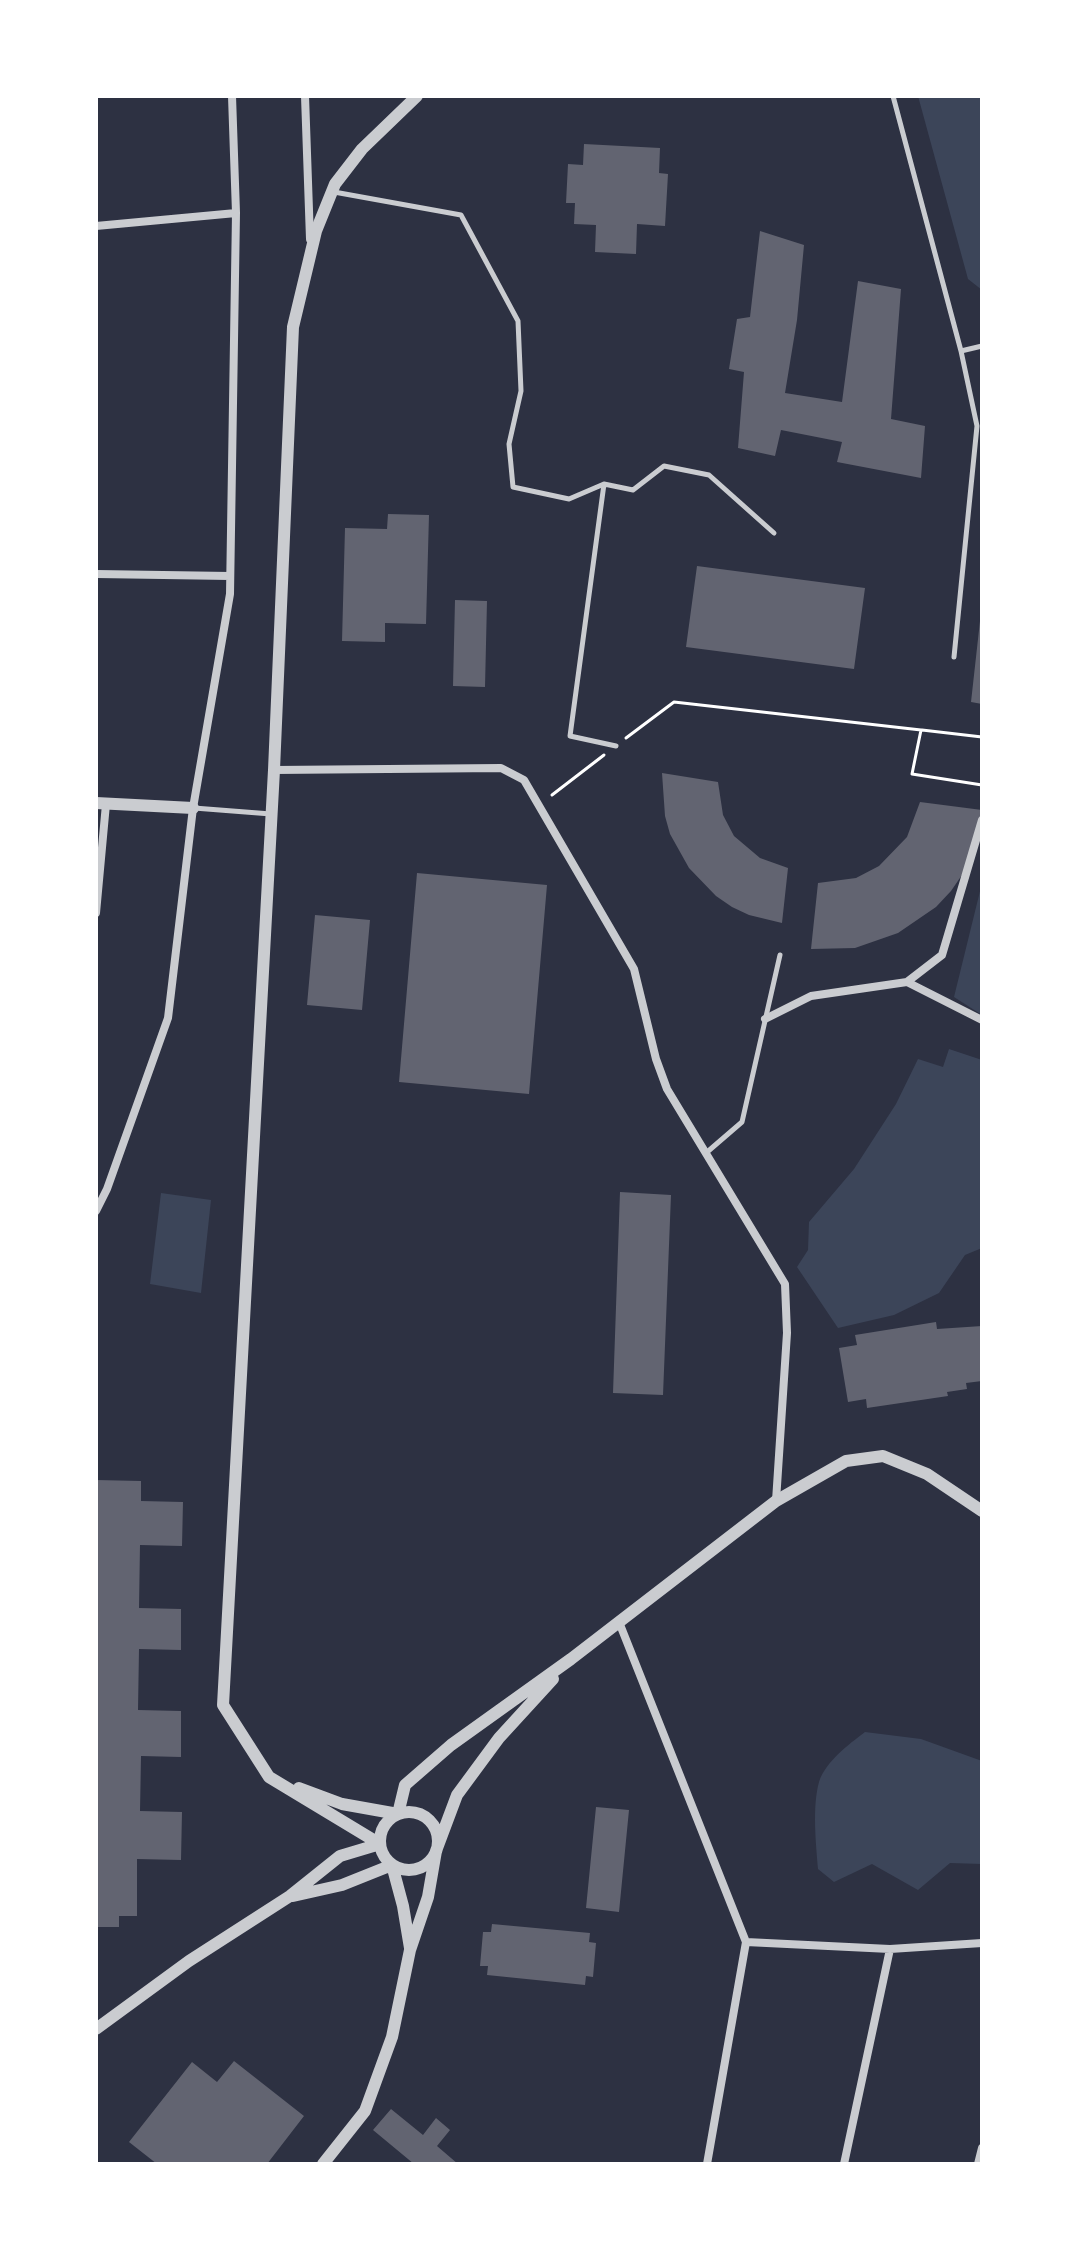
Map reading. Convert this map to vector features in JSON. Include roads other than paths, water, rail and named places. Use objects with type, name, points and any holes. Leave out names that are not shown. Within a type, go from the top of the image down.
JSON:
[{"type":"street","points":[[96,1211],[107,1189],[168,1018],[193,808],[230,594],[236,213],[232,96]]},
{"type":"street","points":[[305,96],[310,252]]},
{"type":"street","points":[[380,1844],[269,1777],[223,1705],[274,770],[293,327],[310,252],[332,191],[362,149],[417,96]]},
{"type":"street","points":[[96,226],[236,213]]},
{"type":"street","points":[[96,574],[230,576]]},
{"type":"street","points":[[274,770],[501,768],[524,780],[634,969],[656,1059],[667,1089],[785,1284],[787,1333],[776,1501]]},
{"type":"street","points":[[96,913],[101,804],[193,808]]},
{"type":"street","points":[[765,1019],[811,996],[907,982],[942,955],[982,820]]},
{"type":"street","points":[[907,982],[982,1020]]},
{"type":"street","points":[[410,1950],[392,1865],[382,1853],[380,1844],[384,1826],[398,1814],[405,1785],[451,1745],[571,1659],[776,1501],[846,1461],[883,1456],[927,1474],[982,1511]]},
{"type":"street","points":[[619,1622],[746,1942],[707,2164]]},
{"type":"street","points":[[290,1896],[342,1885],[392,1865],[405,1870],[415,1869],[431,1859],[457,1795],[499,1738],[571,1659]]},
{"type":"street","points":[[269,1777],[342,1804],[425,1817],[436,1832],[428,1897],[410,1950],[392,2037],[365,2111],[323,2164]]},
{"type":"street","points":[[96,2029],[189,1961],[290,1896],[340,1856],[380,1844]]},
{"type":"street","points":[[746,1942],[890,1949],[982,1943]]},
{"type":"street","points":[[844,2164],[890,1949]]},
{"type":"street","points":[[978,2164],[982,2148]]},
{"type":"lane","points":[[893,96],[961,351],[977,426],[954,657]]},
{"type":"lane","points":[[332,191],[461,215],[518,321],[521,391],[509,444],[513,487],[569,499],[604,484],[633,490],[664,466],[709,475],[774,533]]},
{"type":"lane","points":[[961,351],[982,346]]},
{"type":"lane","points":[[604,484],[570,736],[616,746]]},
{"type":"lane","points":[[193,808],[271,814]]},
{"type":"lane","points":[[706,1153],[742,1122],[780,955]]}]
